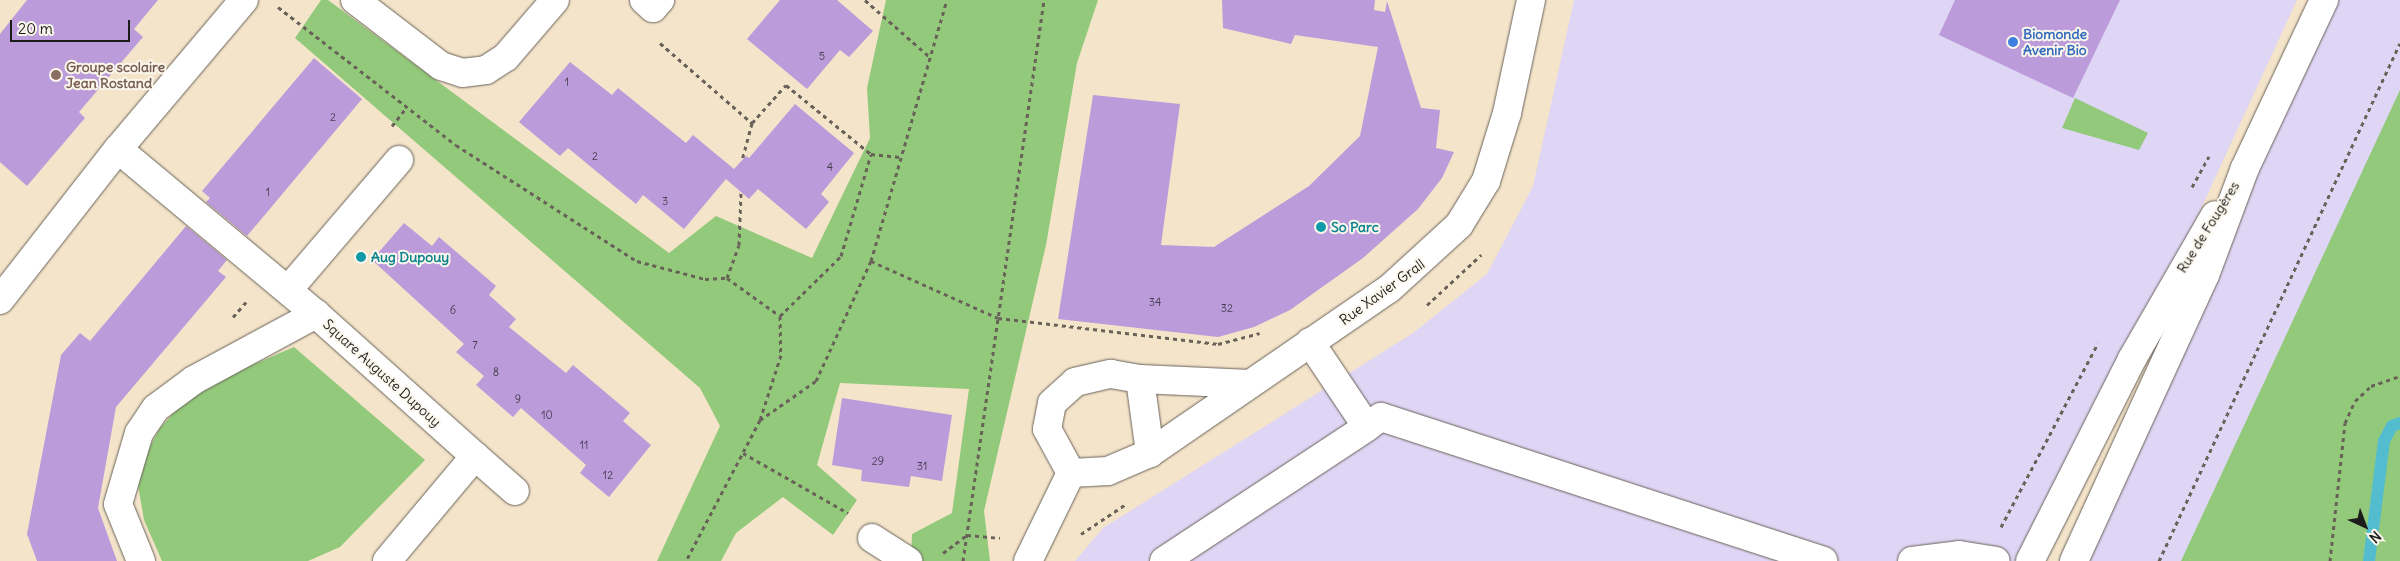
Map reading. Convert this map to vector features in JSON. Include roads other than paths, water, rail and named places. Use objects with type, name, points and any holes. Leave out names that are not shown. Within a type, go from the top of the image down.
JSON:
[{"type":"street","points":[[0,300],[118,149],[244,0]]},
{"type":"street","points":[[355,0],[441,66],[462,73],[486,70],[506,57],[555,0]]},
{"type":"street","name":"Rue Xavier Grall","points":[[1071,473],[1108,471],[1150,454],[1389,289],[1459,225],[1486,181],[1507,112],[1531,0]]},
{"type":"street","points":[[2245,168],[2324,0]]},
{"type":"street","name":"Square Auguste Dupouy","points":[[118,149],[316,314],[514,490]]},
{"type":"street","points":[[278,282],[399,160]]},
{"type":"street","name":"Rue de Fougères","points":[[2030,561],[2142,342],[2245,168]]},
{"type":"street","name":"Rue de Fougères","points":[[2074,561],[2205,275],[2245,168]]},
{"type":"street","points":[[141,561],[118,504],[139,433],[156,408],[194,380],[316,314]]},
{"type":"street","points":[[1310,342],[1367,427]]},
{"type":"street","points":[[1028,561],[1071,473],[1047,428],[1052,403],[1075,382],[1111,374],[1140,379],[1250,384]]},
{"type":"street","points":[[1140,379],[1150,454]]},
{"type":"street","points":[[1164,561],[1381,417],[1824,561]]},
{"type":"street","points":[[387,561],[475,456]]},
{"type":"street","points":[[872,538],[908,561]]},
{"type":"street","points":[[1912,561],[1959,555],[1996,561]]},
{"type":"waterway","points":[[2369,561],[2384,441],[2392,426],[2400,423]]},
{"type":"place","name":"Biomonde Avenir Bio","points":[[2013,42]]},
{"type":"place","name":"Groupe scolaire Jean Rostand","points":[[56,75]]},
{"type":"place","name":"So Parc","points":[[1321,227]]},
{"type":"place","name":"Aug Dupouy","points":[[361,257]]}]
